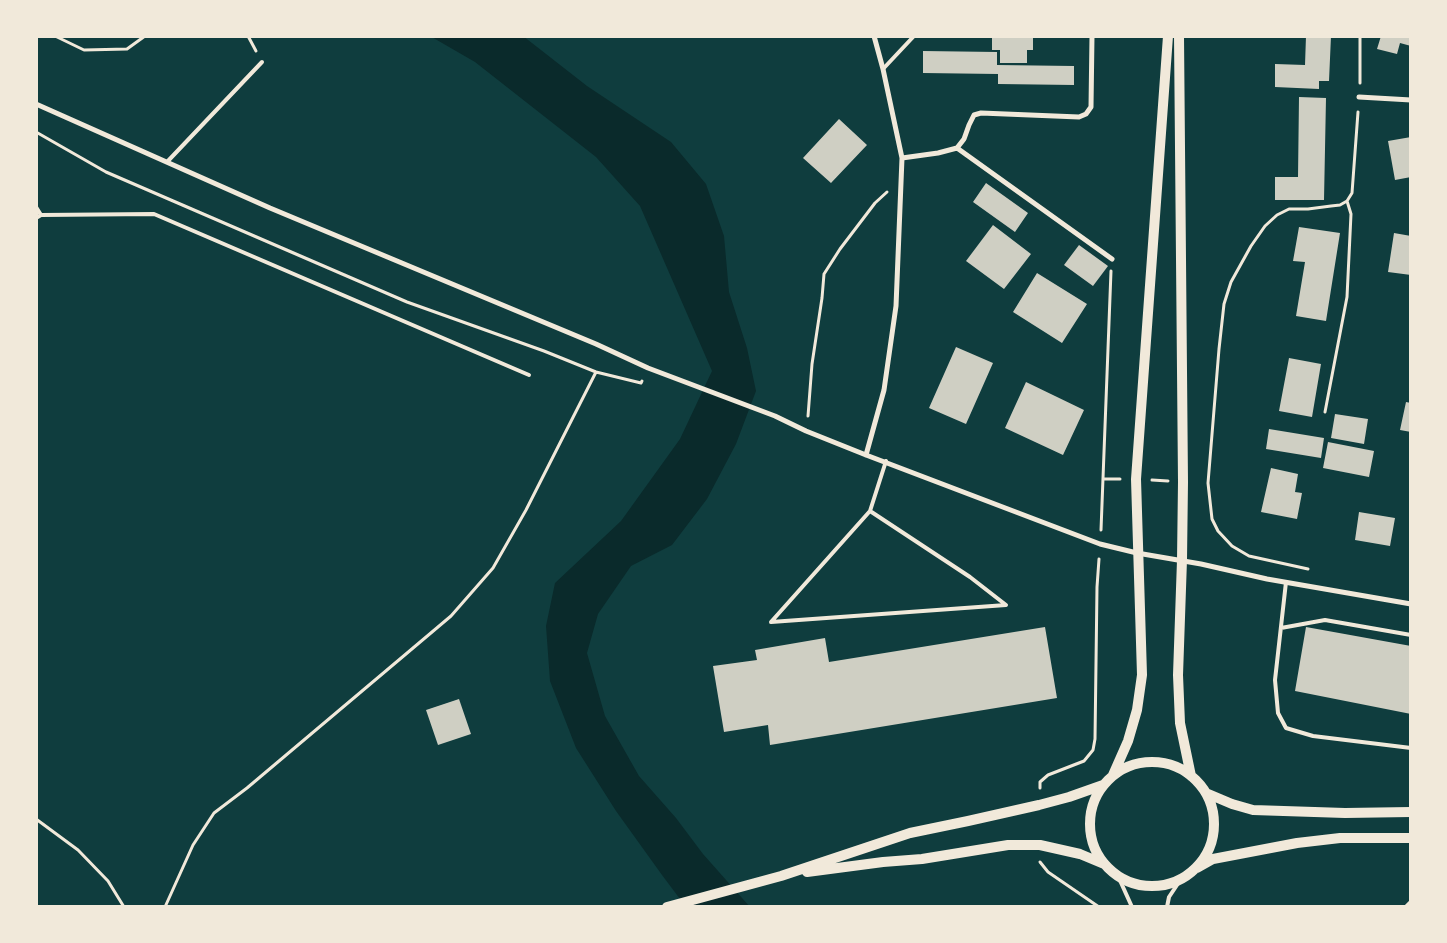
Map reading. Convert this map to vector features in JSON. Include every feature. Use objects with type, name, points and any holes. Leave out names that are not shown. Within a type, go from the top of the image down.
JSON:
[{"type":"main road","points":[[1113,775],[1128,741],[1137,710],[1142,675],[1136,479],[1168,36]]},
{"type":"main road","points":[[1179,36],[1183,482],[1178,675],[1180,723],[1190,776]]},
{"type":"main road","points":[[1104,864],[1093,845],[1089,824],[1093,803],[1103,785],[1113,775],[1128,766],[1144,762],[1160,762],[1176,767],[1190,776],[1206,793],[1211,806],[1214,821],[1213,835],[1205,855],[1192,871]]},
{"type":"main road","points":[[667,907],[781,876],[910,833],[1069,797],[1103,785]]},
{"type":"main road","points":[[1206,793],[1232,804],[1253,810],[1345,813],[1411,812]]},
{"type":"main road","points":[[781,876],[883,862],[922,859],[1008,845],[1040,845],[1080,854],[1104,864],[1118,876],[1132,883],[1149,886],[1181,879],[1213,860],[1297,843],[1340,838],[1411,838]]},
{"type":"street","points":[[866,454],[884,390],[896,306],[902,171],[902,158],[874,36]]},
{"type":"street","points":[[902,158],[938,153],[957,148],[964,139],[974,115],[981,113],[1079,117],[1086,114],[1091,107],[1092,36]]},
{"type":"street","points":[[1360,97],[1411,100]]},
{"type":"street","points":[[36,104],[270,208],[648,368],[1100,544],[1286,582],[1411,604]]},
{"type":"street","points":[[957,148],[1112,259]]},
{"type":"lane","points":[[883,69],[914,36]]},
{"type":"lane","points":[[167,162],[262,62]]},
{"type":"lane","points":[[36,207],[41,215]]},
{"type":"lane","points":[[36,218],[41,215],[154,214],[529,374]]},
{"type":"lane","points":[[870,511],[970,577],[1006,605],[771,622],[870,511],[886,461]]},
{"type":"lane","points":[[1286,582],[1275,680],[1278,712],[1286,728],[1313,736],[1411,748]]},
{"type":"lane","points":[[1281,628],[1325,620],[1411,635]]},
{"type":"lane","points":[[1118,876],[1132,907]]},
{"type":"lane","points":[[1167,907],[1169,897],[1181,879]]},
{"type":"path","points":[[55,36],[84,50],[127,49],[146,36]]},
{"type":"path","points":[[1317,571],[1249,556],[1232,546],[1218,531],[1212,519],[1208,483],[1224,304],[1231,282],[1250,246],[1265,226],[1277,215],[1289,209],[1340,205],[1347,201],[1352,193],[1360,97],[1360,36]]},
{"type":"path","points":[[36,132],[106,172],[407,302],[544,351],[596,372],[641,383],[648,368]]},
{"type":"path","points":[[806,431],[812,364],[824,274],[840,249],[902,171]]},
{"type":"path","points":[[1325,412],[1348,297],[1351,214],[1347,201]]},
{"type":"path","points":[[1039,804],[1040,782],[1048,775],[1084,760],[1093,750],[1095,738],[1097,587],[1104,480],[1112,259]]},
{"type":"path","points":[[165,907],[193,845],[214,814],[451,616],[493,568],[526,510],[596,372]]},
{"type":"path","points":[[1104,480],[1136,479],[1208,483]]},
{"type":"path","points":[[36,819],[78,850],[108,882],[124,907]]},
{"type":"path","points":[[1040,845],[1040,862],[1048,872],[1099,907]]},
{"type":"path","points":[[1405,907],[1411,901]]},
{"type":"water","points":[[430,36],[523,36],[587,86],[671,142],[706,184],[724,236],[729,292],[747,348],[756,391],[736,444],[707,499],[672,545],[631,566],[598,614],[587,653],[605,716],[639,776],[676,818],[703,854],[750,907],[686,907],[662,875],[616,811],[576,748],[550,681],[546,626],[555,583],[621,521],[680,439],[712,371],[640,206],[596,157],[475,62]]},
{"type":"building","points":[[992,36],[1033,36],[1033,50],[1027,50],[1027,63],[1000,63],[1000,50],[992,50]]},
{"type":"building","points":[[1306,36],[1331,36],[1329,81],[1319,81],[1319,89],[1275,87],[1275,64],[1305,65]]},
{"type":"building","points":[[1381,36],[1411,36],[1411,46],[1400,43],[1397,54],[1377,49]]},
{"type":"building","points":[[923,51],[997,52],[997,65],[1074,66],[1074,85],[998,84],[998,74],[923,73]]},
{"type":"building","points":[[1299,97],[1326,98],[1324,200],[1275,200],[1275,177],[1298,177]]},
{"type":"building","points":[[839,119],[867,145],[831,183],[803,158]]},
{"type":"building","points":[[1411,137],[1411,177],[1395,180],[1388,141]]},
{"type":"building","points":[[986,183],[1028,213],[1015,232],[973,202]]},
{"type":"building","points":[[993,225],[1031,254],[1004,289],[966,261]]},
{"type":"building","points":[[1299,227],[1340,233],[1326,321],[1296,316],[1305,262],[1293,261]]},
{"type":"building","points":[[1394,233],[1411,236],[1411,275],[1388,272]]},
{"type":"building","points":[[1079,245],[1108,266],[1093,286],[1064,265]]},
{"type":"building","points":[[1037,273],[1087,304],[1062,343],[1013,312]]},
{"type":"building","points":[[956,347],[993,363],[966,424],[929,408]]},
{"type":"building","points":[[1289,358],[1321,364],[1312,417],[1279,411]]},
{"type":"building","points":[[1026,382],[1084,410],[1063,455],[1005,428]]},
{"type":"building","points":[[1406,402],[1411,403],[1411,432],[1400,430]]},
{"type":"building","points":[[1335,414],[1368,419],[1364,444],[1331,438]]},
{"type":"building","points":[[1269,429],[1324,438],[1321,458],[1266,449]]},
{"type":"building","points":[[1328,442],[1374,451],[1369,477],[1323,468]]},
{"type":"building","points":[[1271,468],[1298,474],[1295,492],[1302,493],[1297,519],[1261,512]]},
{"type":"building","points":[[1359,512],[1395,518],[1390,546],[1355,540]]},
{"type":"building","points":[[1045,627],[1057,698],[770,745],[768,725],[724,732],[713,666],[757,660],[755,650],[825,638],[829,662]]},
{"type":"building","points":[[1306,627],[1411,646],[1411,714],[1295,691]]},
{"type":"building","points":[[459,699],[471,734],[438,745],[426,710]]}]
